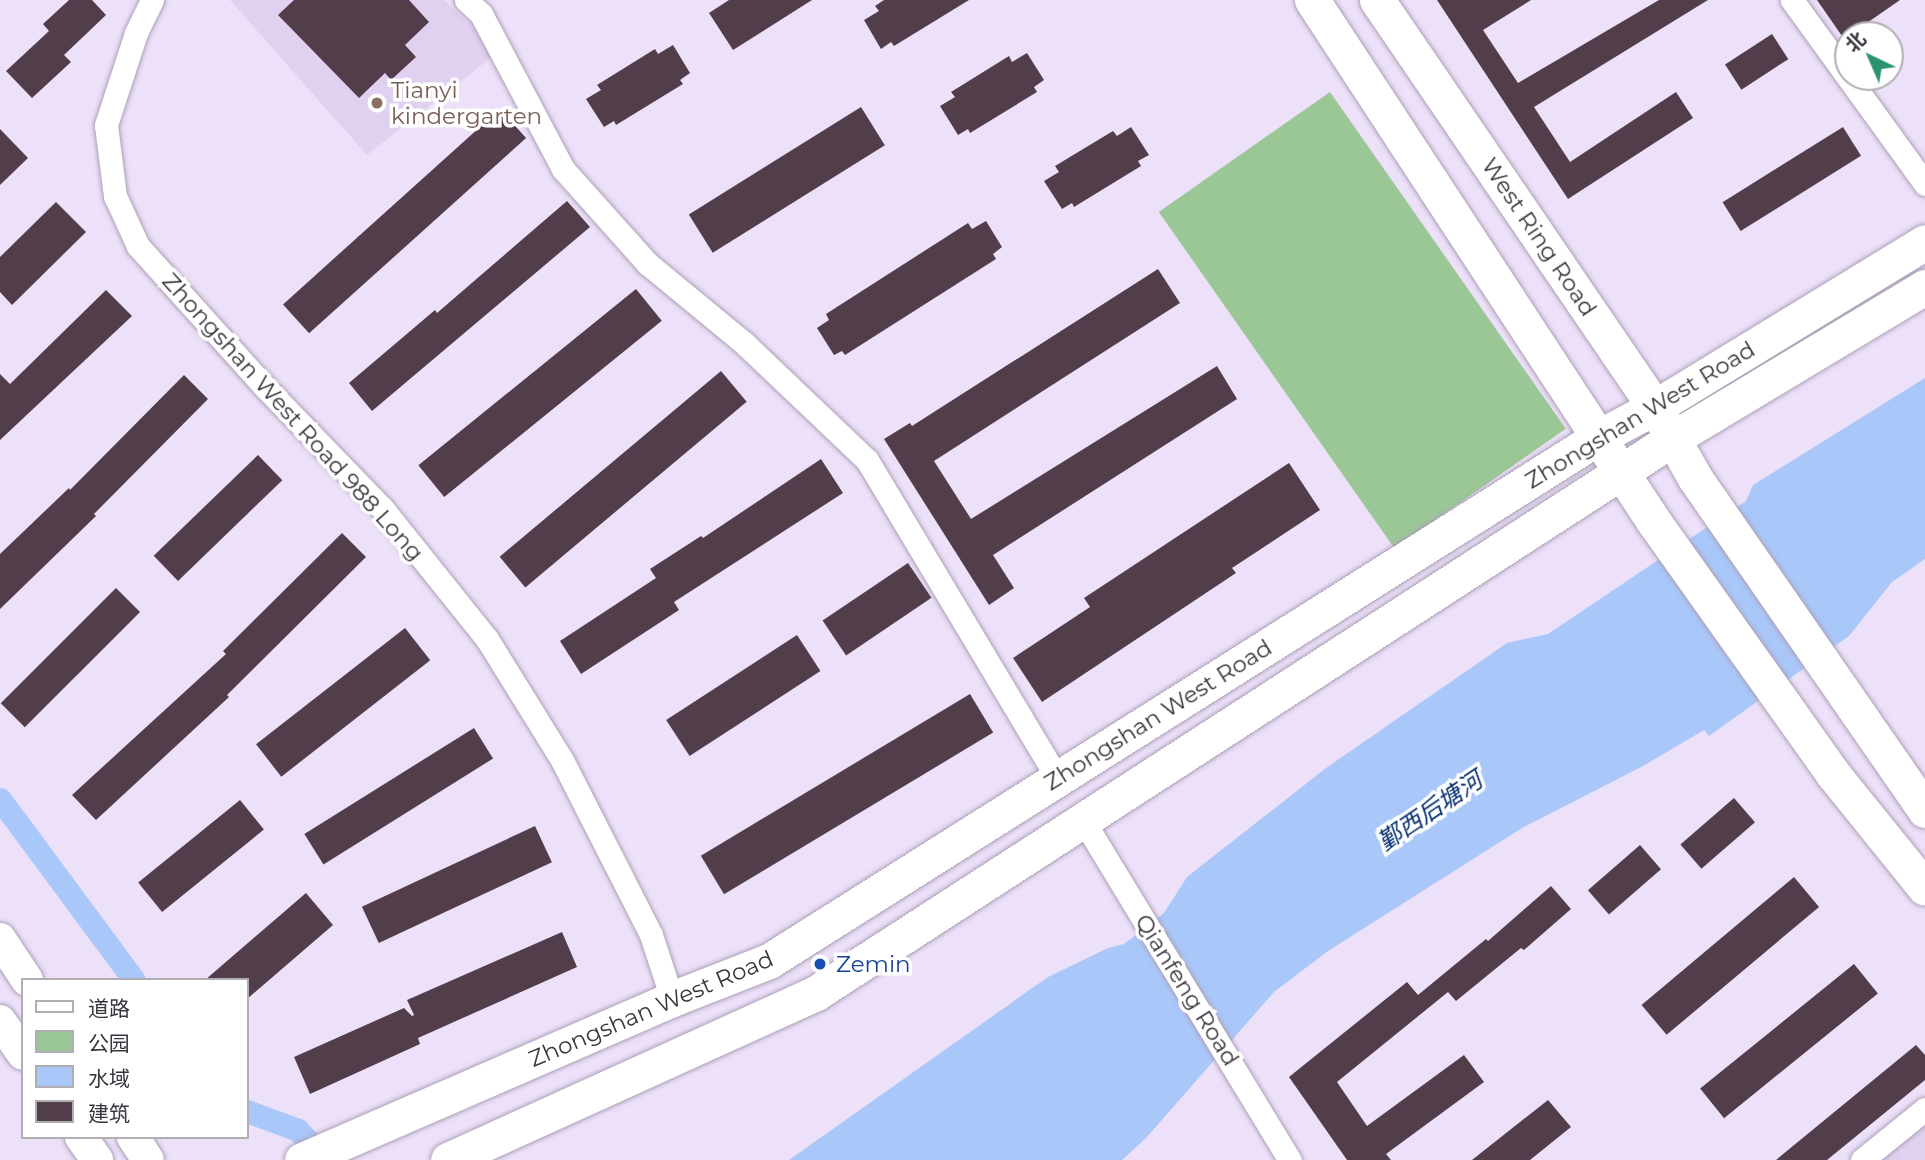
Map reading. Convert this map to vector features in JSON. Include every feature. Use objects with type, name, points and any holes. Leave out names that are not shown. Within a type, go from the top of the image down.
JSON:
[{"type":"main road","points":[[1312,0],[1654,522],[1833,774],[1925,888]]},
{"type":"main road","name":"West Ring Road","points":[[1377,0],[1655,407],[1695,478],[1925,810]]},
{"type":"main road","name":"Zhongshan West Road","points":[[302,1160],[671,999],[769,961],[1599,437],[1655,407],[1925,242]]},
{"type":"main road","name":"Zhongshan West Road","points":[[448,1160],[816,993],[1672,439],[1925,287]]},
{"type":"main road","points":[[0,939],[26,978]]},
{"type":"main road","points":[[0,1021],[21,1051]]},
{"type":"main road","points":[[82,1139],[96,1160]]},
{"type":"main road","points":[[134,1139],[148,1160]]},
{"type":"street","name":"Zhongshan West Road 988 Long","points":[[152,0],[136,33],[106,124],[116,196],[138,246],[255,376],[382,508],[487,639],[562,760],[651,935],[671,999]]},
{"type":"street","points":[[467,0],[481,14],[563,169],[648,264],[745,344],[867,460],[1058,778]]},
{"type":"street","points":[[1792,0],[1925,184]]},
{"type":"street","name":"Qianfeng Road","points":[[1083,820],[1290,1160]]},
{"type":"street","points":[[1862,1160],[1925,1109]]},
{"type":"shaded area","name":"Tianyi kindergarten","points":[[230,0],[444,0],[498,52],[367,155]]},
{"type":"shaded area","points":[[1925,1126],[1925,1160],[1882,1160]]},
{"type":"green space","points":[[1330,92],[1566,429],[1395,549],[1159,212]]},
{"type":"water","name":"鄞西后塘河","points":[[1925,378],[1925,559],[1892,582],[1849,636],[1709,736],[1704,730],[1643,766],[1522,828],[1328,951],[1274,992],[1146,1138],[1122,1160],[789,1160],[1048,977],[1108,948],[1124,944],[1164,913],[1187,877],[1326,768],[1507,643],[1548,634],[1746,501],[1753,485]]},
{"type":"building","points":[[69,0],[92,0],[106,15],[64,55],[71,62],[32,98],[6,71],[49,31],[43,24]]},
{"type":"building","points":[[294,0],[409,0],[429,22],[405,45],[416,57],[391,80],[385,73],[359,98],[278,15]]},
{"type":"building","points":[[729,0],[812,0],[733,50],[709,13]]},
{"type":"building","points":[[884,0],[969,0],[894,46],[891,42],[881,49],[864,20],[879,11],[875,6]]},
{"type":"building","points":[[1437,0],[1531,0],[1483,30],[1518,83],[1659,0],[1708,0],[1534,107],[1570,162],[1676,92],[1693,118],[1568,199]]},
{"type":"building","points":[[1817,0],[1900,0],[1870,21],[1834,21],[1834,25]]},
{"type":"building","points":[[1772,34],[1788,59],[1741,90],[1725,64]]},
{"type":"building","points":[[673,45],[690,73],[680,80],[683,84],[616,125],[614,121],[604,127],[586,99],[601,90],[597,85],[655,49],[658,54]]},
{"type":"building","points":[[1027,53],[1044,80],[1034,87],[1037,92],[970,133],[968,129],[958,135],[940,106],[955,97],[951,92],[1009,56],[1012,62]]},
{"type":"building","points":[[861,107],[885,145],[713,253],[689,215]]},
{"type":"building","points":[[500,109],[526,138],[309,333],[283,304]]},
{"type":"building","points":[[1131,127],[1149,155],[1138,161],[1141,166],[1074,207],[1072,203],[1062,209],[1044,181],[1059,172],[1055,166],[1113,131],[1117,136]]},
{"type":"building","points":[[1843,127],[1861,156],[1741,231],[1723,202]]},
{"type":"building","points":[[0,129],[28,158],[0,185]]},
{"type":"building","points":[[567,201],[590,227],[372,411],[349,383],[435,310],[437,313]]},
{"type":"building","points":[[56,202],[86,232],[12,305],[0,292],[0,257]]},
{"type":"building","points":[[986,221],[1002,247],[993,254],[996,259],[845,355],[842,351],[834,355],[817,328],[829,320],[826,314],[968,223],[972,229]]},
{"type":"building","points":[[1158,269],[1180,303],[934,461],[971,519],[1217,366],[1237,399],[993,555],[1014,588],[989,605],[884,439],[910,423],[912,426]]},
{"type":"building","points":[[636,289],[662,321],[444,497],[418,465]]},
{"type":"building","points":[[106,290],[132,316],[0,440],[0,374],[10,384]]},
{"type":"building","points":[[721,371],[747,402],[525,587],[500,557]]},
{"type":"building","points":[[184,375],[208,399],[94,514],[96,516],[0,609],[0,554],[69,488],[70,490]]},
{"type":"building","points":[[258,455],[282,480],[178,581],[154,556]]},
{"type":"building","points":[[821,459],[843,493],[674,602],[679,610],[581,674],[560,641],[656,578],[650,569],[701,536],[703,538]]},
{"type":"building","points":[[1289,463],[1320,510],[1232,568],[1236,573],[1042,702],[1013,658],[1090,607],[1084,598]]},
{"type":"building","points":[[342,533],[366,557],[227,695],[229,697],[96,820],[72,795],[226,654],[223,651]]},
{"type":"building","points":[[908,563],[931,598],[846,655],[823,621]]},
{"type":"building","points":[[116,588],[140,612],[25,727],[1,703]]},
{"type":"building","points":[[405,628],[430,660],[281,777],[256,744]]},
{"type":"building","points":[[797,635],[820,671],[690,756],[666,720]]},
{"type":"building","points":[[970,694],[993,733],[724,894],[701,856]]},
{"type":"building","points":[[474,728],[493,759],[323,865],[304,834]]},
{"type":"building","points":[[1734,798],[1755,822],[1701,869],[1680,845]]},
{"type":"building","points":[[240,800],[264,830],[162,912],[138,882]]},
{"type":"building","points":[[535,826],[552,862],[379,943],[362,907]]},
{"type":"building","points":[[1640,845],[1661,869],[1609,914],[1588,890]]},
{"type":"building","points":[[1794,877],[1819,907],[1667,1035],[1642,1005]]},
{"type":"building","points":[[1551,886],[1571,909],[1524,950],[1521,948],[1456,1001],[1448,992],[1337,1082],[1367,1126],[1464,1055],[1484,1082],[1386,1154],[1391,1160],[1347,1160],[1289,1077],[1407,982],[1418,995],[1486,939],[1488,941]]},
{"type":"building","points":[[306,893],[333,925],[248,998],[248,978],[207,978]]},
{"type":"building","points":[[562,932],[577,967],[418,1038],[420,1044],[310,1094],[294,1057],[404,1008],[412,1016],[414,1015],[407,1000]]},
{"type":"building","points":[[1854,964],[1878,994],[1724,1118],[1700,1089]]},
{"type":"building","points":[[1916,1045],[1925,1055],[1925,1080],[1827,1160],[1776,1160]]},
{"type":"building","points":[[1548,1100],[1571,1127],[1530,1160],[1472,1160]]},
{"type":"waterway","points":[[0,799],[133,978]]},
{"type":"waterway","points":[[248,1111],[298,1130],[326,1160]]},
{"type":"place","name":"Tianyi kindergarten","points":[[377,103]]},
{"type":"place","name":"Zemin","points":[[820,964]]}]
